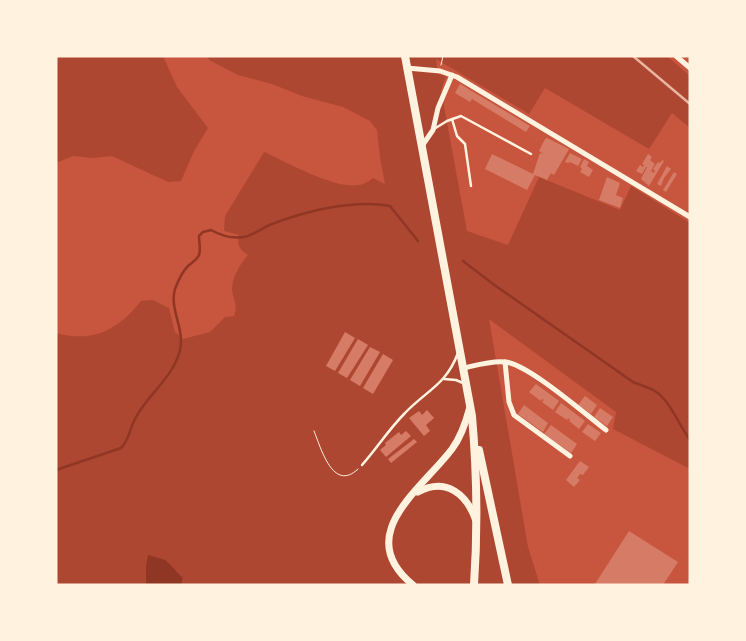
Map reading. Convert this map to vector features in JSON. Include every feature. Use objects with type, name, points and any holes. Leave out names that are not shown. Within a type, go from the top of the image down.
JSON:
[{"type":"main road","points":[[405,56],[471,405],[476,464],[478,526],[474,585]]},
{"type":"main road","points":[[412,585],[392,561],[389,539],[392,524],[397,513],[453,448],[464,426],[471,405]]},
{"type":"main road","points":[[472,416],[508,585]]},
{"type":"main road","points":[[413,495],[432,487],[448,488],[456,491],[468,505],[478,526]]},
{"type":"street","points":[[676,56],[689,66]]},
{"type":"street","points":[[407,68],[440,71],[452,75],[690,217]]},
{"type":"street","points":[[422,146],[433,130],[438,108],[452,75]]},
{"type":"street","points":[[464,368],[496,362],[514,364],[525,370],[606,430]]},
{"type":"street","points":[[505,362],[510,408],[514,415],[570,456]]},
{"type":"lane","points":[[433,130],[460,116],[531,154]]},
{"type":"lane","points":[[452,119],[458,136],[465,144],[471,186]]},
{"type":"lane","points":[[362,465],[404,414],[444,379],[453,366],[460,347]]},
{"type":"lane","points":[[444,379],[456,380],[467,385]]},
{"type":"path","points":[[440,71],[443,56]]},
{"type":"path","points":[[314,431],[330,467],[336,473],[346,476],[353,474],[362,465]]},
{"type":"shaded area","points":[[56,56],[163,56],[177,87],[208,128],[194,151],[181,181],[168,182],[112,156],[93,158],[73,156],[56,163]]},
{"type":"shaded area","points":[[206,56],[667,56],[690,76],[690,128],[672,113],[649,149],[545,88],[529,114],[436,59],[438,74],[446,76],[441,90],[467,231],[508,245],[539,177],[620,210],[631,186],[690,223],[690,469],[613,429],[616,412],[489,319],[528,547],[540,585],[181,585],[183,578],[174,571],[171,565],[146,565],[146,585],[56,585],[56,333],[82,336],[104,332],[123,320],[141,301],[153,300],[169,308],[175,332],[183,339],[210,332],[225,317],[234,316],[236,305],[232,288],[234,279],[237,270],[248,255],[239,246],[239,235],[224,231],[225,216],[264,152],[314,175],[341,184],[353,186],[363,184],[373,178],[385,184],[377,130],[370,121],[343,107],[238,75],[211,61]]},
{"type":"shaded area","points":[[148,555],[167,562],[183,578],[181,585],[146,585]]},
{"type":"building","points":[[460,84],[530,126],[526,132],[472,99],[470,102],[455,93]]},
{"type":"building","points":[[547,138],[569,149],[554,175],[551,173],[547,180],[535,175],[527,190],[485,169],[492,154],[533,174],[540,153],[544,154],[539,151]]},
{"type":"building","points":[[570,153],[582,159],[578,166],[565,162]]},
{"type":"building","points":[[648,154],[652,157],[650,160],[655,164],[651,171],[654,173],[653,169],[658,162],[664,161],[649,186],[641,179],[647,167],[642,174],[636,171],[640,165],[643,167],[644,165],[642,164]]},
{"type":"building","points":[[584,159],[589,162],[587,166],[593,170],[589,177],[580,172]]},
{"type":"building","points":[[667,166],[671,169],[661,186],[657,184]]},
{"type":"building","points":[[674,172],[677,174],[666,192],[663,190]]},
{"type":"building","points":[[607,177],[620,183],[616,195],[623,198],[620,208],[599,200]]},
{"type":"building","points":[[345,332],[355,338],[335,371],[326,366]]},
{"type":"building","points":[[358,339],[368,345],[347,378],[338,373]]},
{"type":"building","points":[[370,347],[380,352],[360,386],[350,380]]},
{"type":"building","points":[[383,354],[393,360],[373,394],[363,388]]},
{"type":"building","points":[[536,384],[559,401],[553,410],[542,402],[544,400],[542,399],[541,401],[529,392]]},
{"type":"building","points":[[585,396],[597,405],[591,414],[578,405]]},
{"type":"building","points":[[561,403],[585,421],[579,429],[568,418],[567,420],[555,412]]},
{"type":"building","points":[[524,405],[548,423],[543,432],[518,414]]},
{"type":"building","points":[[600,408],[613,417],[607,426],[594,417]]},
{"type":"building","points":[[427,410],[434,418],[426,425],[430,431],[424,436],[409,418],[419,411],[422,415]]},
{"type":"building","points":[[588,424],[601,433],[595,441],[582,432]]},
{"type":"building","points":[[551,425],[577,444],[571,453],[544,434]]},
{"type":"building","points":[[406,431],[411,436],[386,457],[380,450],[386,445],[385,443],[399,432],[401,435]]},
{"type":"building","points":[[414,439],[417,442],[391,463],[388,459]]},
{"type":"building","points":[[580,461],[589,467],[583,475],[580,474],[577,478],[580,480],[574,487],[566,480]]},
{"type":"building","points":[[629,531],[678,562],[663,585],[595,584]]},
{"type":"waterway","points":[[56,470],[121,448],[126,442],[139,412],[172,370],[177,360],[181,342],[174,304],[175,289],[184,271],[199,255],[199,236],[203,232],[211,230],[229,237],[238,238],[251,235],[272,224],[315,211],[346,205],[376,204],[390,206],[418,241]]},
{"type":"waterway","points":[[463,261],[633,382],[660,395],[670,407],[690,440]]},
{"type":"railway","points":[[633,56],[690,104]]}]
